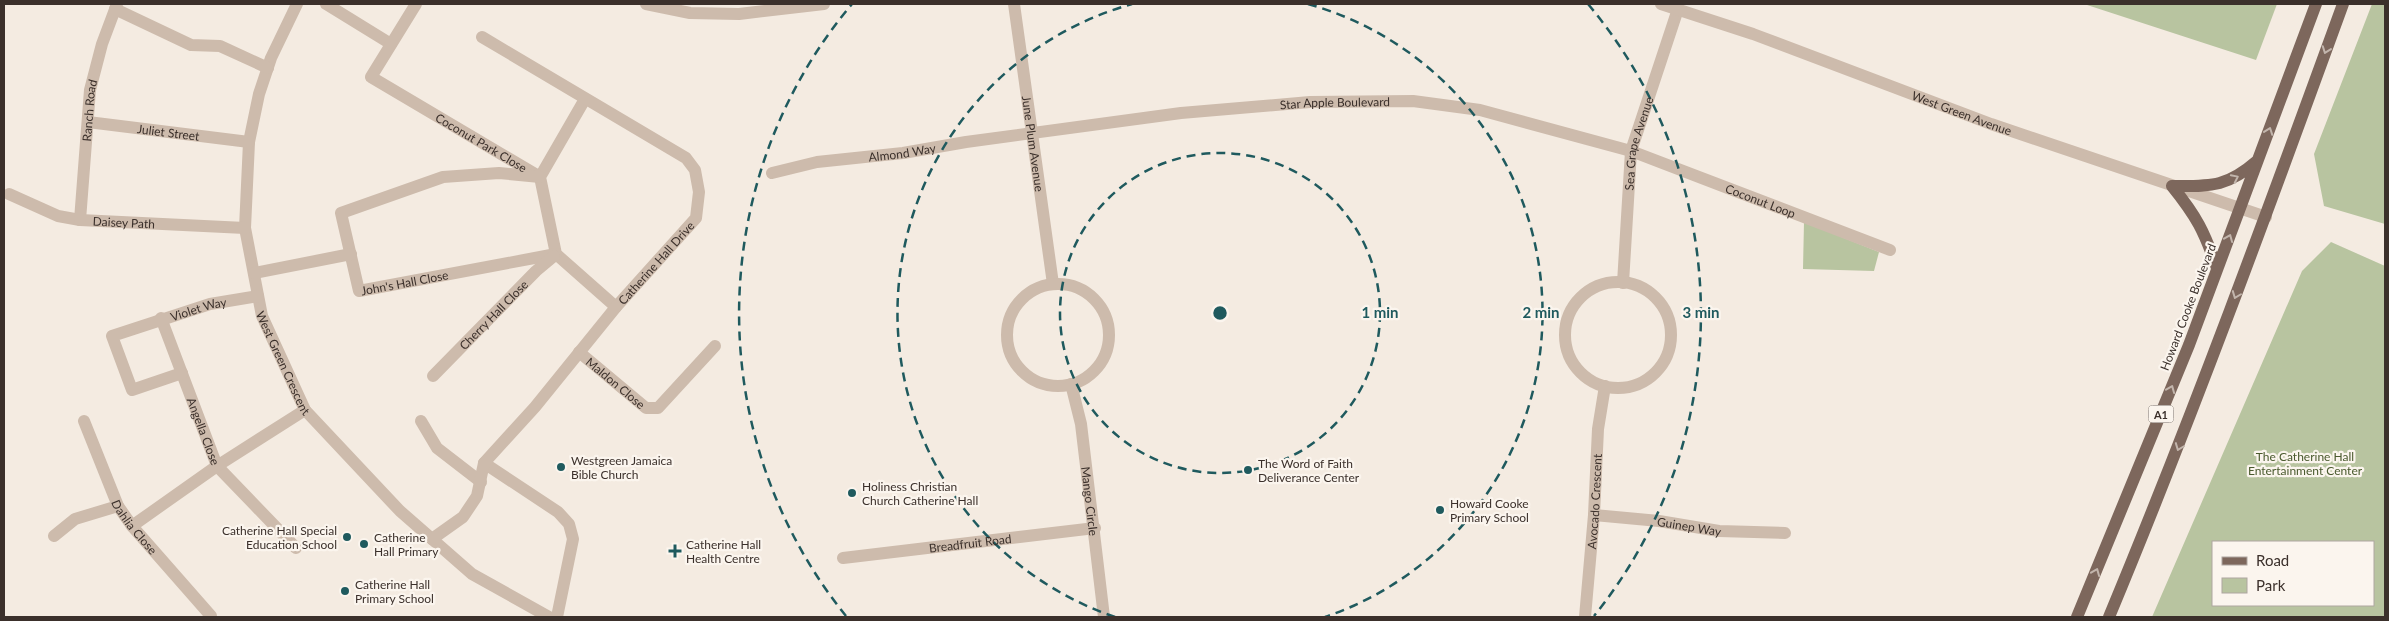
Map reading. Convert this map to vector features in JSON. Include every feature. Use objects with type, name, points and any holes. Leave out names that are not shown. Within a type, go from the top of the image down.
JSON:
[{"type":"main road","name":"Howard Cooke Boulevard","points":[[2077,617],[2189,345],[2316,4]]},
{"type":"main road","name":"A1","points":[[2110,617],[2169,473],[2266,217],[2343,4]]},
{"type":"main road","points":[[2172,186],[2212,186],[2220,184],[2241,175],[2259,160]]},
{"type":"main road","points":[[2172,186],[2194,214],[2205,233],[2217,268]]},
{"type":"street","name":"West Green Crescent","points":[[297,4],[268,68],[259,94],[249,142],[245,228],[262,316],[305,410],[400,511],[472,574],[549,617]]},
{"type":"street","points":[[326,4],[391,44],[416,4]]},
{"type":"street","points":[[646,4],[690,13],[739,14],[824,4]]},
{"type":"street","name":"June Plum Avenue","points":[[1014,4],[1053,284]]},
{"type":"street","name":"West Green Avenue","points":[[1661,4],[1753,34],[1974,118],[2266,217]]},
{"type":"street","points":[[116,6],[192,45],[220,46],[268,68]]},
{"type":"street","name":"Ranch Road","points":[[80,220],[90,90],[102,44],[116,6]]},
{"type":"street","name":"Sea Grape Avenue","points":[[1623,283],[1631,151],[1678,9]]},
{"type":"street","name":"Catherine Hall Drive","points":[[482,37],[686,158],[695,170],[699,192],[696,218],[616,307],[535,407],[484,462]]},
{"type":"street","name":"Coconut Park Close","points":[[391,44],[372,77],[540,177]]},
{"type":"street","points":[[585,99],[540,177],[556,254],[616,307]]},
{"type":"street","name":"Star Apple Boulevard","points":[[1033,134],[1181,113],[1310,102],[1413,101],[1480,110],[1631,151]]},
{"type":"street","name":"Juliet Street","points":[[88,122],[249,142]]},
{"type":"street","name":"Almond Way","points":[[772,173],[817,162],[903,153],[966,142],[1033,134]]},
{"type":"street","name":"Coconut Loop","points":[[1631,151],[1890,250]]},
{"type":"street","name":"Coconut Park Close","points":[[351,254],[341,213],[443,177],[499,173],[540,177]]},
{"type":"street","name":"Daisey Path","points":[[8,194],[58,216],[80,220],[245,228]]},
{"type":"street","points":[[254,273],[351,254]]},
{"type":"street","name":"John's Hall Close","points":[[351,254],[359,291],[556,254]]},
{"type":"street","name":"Cherry Hall Close","points":[[433,376],[536,271],[556,254]]},
{"type":"street","points":[[1623,283],[1641,288],[1657,299],[1667,315],[1671,341],[1664,362],[1648,379],[1626,387],[1605,386],[1592,381],[1579,370],[1570,357],[1566,341],[1566,324],[1572,310],[1581,298],[1593,289],[1608,284],[1623,283]]},
{"type":"street","points":[[1053,284],[1077,288],[1097,302],[1106,316],[1110,332],[1108,349],[1100,365],[1087,377],[1071,384],[1050,385],[1030,378],[1015,363],[1007,343],[1009,319],[1018,304],[1031,292],[1053,284]]},
{"type":"street","name":"Violet Way","points":[[182,373],[134,390],[130,389],[112,336],[161,318],[210,304],[258,296]]},
{"type":"street","name":"Angella Close","points":[[161,318],[217,466],[296,548]]},
{"type":"street","name":"Maldon Close","points":[[579,352],[646,408],[652,410],[658,408],[715,346]]},
{"type":"street","name":"Mango Circle","points":[[1071,384],[1081,424],[1095,528],[1104,617]]},
{"type":"street","name":"Avocado Crescent","points":[[1584,617],[1594,515],[1598,429],[1605,386]]},
{"type":"street","points":[[132,526],[217,466],[305,410]]},
{"type":"street","points":[[421,420],[437,448],[481,482]]},
{"type":"street","name":"Dahlia Close","points":[[84,421],[118,506],[132,526],[211,616]]},
{"type":"street","points":[[432,539],[463,517],[477,496],[484,462],[558,512],[569,524],[573,540],[557,617]]},
{"type":"street","points":[[54,536],[75,519],[118,506]]},
{"type":"street","name":"Guinep Way","points":[[1594,515],[1659,521],[1719,530],[1785,533]]},
{"type":"street","name":"Breadfruit Road","points":[[844,558],[1095,528]]},
{"type":"green space","points":[[2084,4],[2277,4],[2256,60]]},
{"type":"green space","points":[[2372,4],[2385,4],[2385,224],[2324,206],[2314,154]]},
{"type":"green space","points":[[1804,222],[1879,252],[1874,271],[1803,269]]},
{"type":"green space","name":"The Catherine Hall Entertainment Center","points":[[2331,242],[2385,266],[2385,617],[2152,617],[2302,271]]},
{"type":"place","name":"Westgreen Jamaica Bible Church","points":[[561,467]]},
{"type":"place","name":"The Word of Faith Deliverance Center","points":[[1248,470]]},
{"type":"place","name":"Holiness Christian Church Catherine Hall","points":[[852,493]]},
{"type":"place","name":"Howard Cooke Primary School","points":[[1440,510]]},
{"type":"place","name":"Catherine Hall Special Education School","points":[[347,537]]},
{"type":"place","name":"Catherine Hall Primary","points":[[364,544]]},
{"type":"place","name":"Catherine Hall Health Centre","points":[[675,551]]},
{"type":"place","name":"Catherine Hall Primary School","points":[[345,591]]}]
